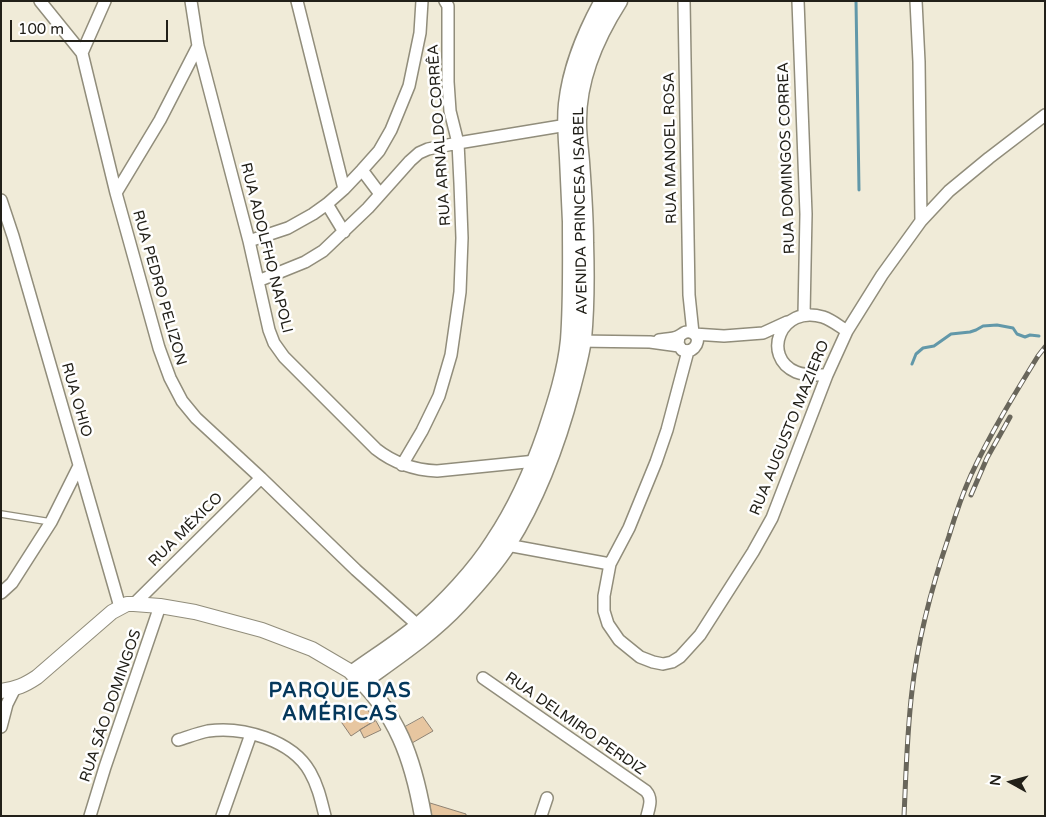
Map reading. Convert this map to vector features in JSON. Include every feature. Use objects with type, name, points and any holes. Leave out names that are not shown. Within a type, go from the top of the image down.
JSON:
[{"type":"main road","name":"AVENIDA PRINCESA ISABEL","points":[[422,630],[483,557],[509,517],[536,461],[562,378],[576,341],[585,303],[585,242],[572,124],[567,105],[578,53],[591,22],[603,1]]},
{"type":"main road","name":"AVENIDA PRINCESA ISABEL","points":[[572,124],[594,45],[619,1]]},
{"type":"main road","name":"AVENIDA PRINCESA ISABEL","points":[[358,677],[458,605],[507,545],[525,513],[548,462],[565,416],[576,372],[576,341]]},
{"type":"main road","points":[[358,677],[386,710],[403,741],[414,772],[423,816]]},
{"type":"street","points":[[40,1],[82,53],[105,1]]},
{"type":"street","points":[[94,1],[100,13]]},
{"type":"street","name":"RUA ADOLFHO NAPOLI","points":[[191,1],[198,46],[249,241],[269,330],[274,343],[284,357],[376,450],[402,465],[421,470],[437,471],[536,461]]},
{"type":"street","points":[[297,1],[344,189]]},
{"type":"street","points":[[249,241],[288,228],[313,214],[344,189],[379,151],[391,130],[408,86],[420,34],[422,1]]},
{"type":"street","name":"RUA MANOEL ROSA","points":[[610,564],[629,528],[667,430],[677,393],[686,341],[689,295],[684,1]]},
{"type":"street","name":"RUA DOMINGOS CORREA","points":[[798,1],[806,214],[804,315]]},
{"type":"street","points":[[916,1],[919,62],[920,221]]},
{"type":"street","name":"RUA ARNALDO CORRÊA","points":[[402,465],[422,431],[439,396],[451,355],[460,292],[462,238],[458,143],[450,111],[448,82],[449,3]]},
{"type":"street","points":[[116,193],[160,120],[198,46]]},
{"type":"street","name":"RUA PEDRO PELIZON","points":[[82,53],[116,193],[159,348],[170,378],[182,400],[196,418],[422,630]]},
{"type":"street","name":"RUA AUGUSTO MAZIERO","points":[[610,564],[604,596],[604,611],[608,624],[619,640],[640,656],[653,662],[663,664],[672,662],[680,657],[700,635],[753,552],[772,518],[827,375],[847,331],[882,275],[920,221],[949,191],[1045,116]]},
{"type":"street","points":[[258,281],[305,262],[323,251],[344,232],[410,161],[428,149],[572,124]]},
{"type":"street","points":[[362,170],[380,194]]},
{"type":"street","name":"RUA OHIO","points":[[1,200],[79,466],[116,610]]},
{"type":"street","points":[[327,204],[344,232]]},
{"type":"street","points":[[576,341],[686,341],[762,333],[804,315],[822,316],[847,331]]},
{"type":"street","points":[[778,350],[778,339],[782,329],[789,321]]},
{"type":"street","points":[[762,333],[772,338],[782,360],[796,373],[827,375]]},
{"type":"street","points":[[1,593],[12,583],[51,522],[79,466]]},
{"type":"street","name":"RUA MÉXICO","points":[[134,604],[262,478]]},
{"type":"street","points":[[507,545],[610,564]]},
{"type":"street","points":[[1,727],[8,691],[26,685],[37,677],[116,610],[127,604],[160,606],[195,612],[262,630],[312,649],[358,677]]},
{"type":"street","name":"RUA SÃO DOMINGOS","points":[[90,816],[160,606]]},
{"type":"street","name":"RUA DELMIRO PERDIZ","points":[[483,678],[590,751],[646,792],[649,795],[650,804],[646,816]]},
{"type":"street","points":[[178,740],[206,731],[213,731],[240,732],[277,742],[296,756],[309,770],[318,790],[325,816]]},
{"type":"street","points":[[222,816],[251,734]]},
{"type":"street","points":[[542,816],[547,798]]},
{"type":"lane","points":[[1,514],[51,522]]},
{"type":"building","points":[[364,705],[375,720],[351,736],[342,723]]},
{"type":"building","points":[[423,717],[433,731],[412,743],[405,727]]},
{"type":"building","points":[[376,721],[381,730],[364,738],[360,730]]},
{"type":"building","points":[[430,803],[466,814],[466,816],[432,816]]},
{"type":"waterway","points":[[856,1],[859,190]]},
{"type":"waterway","points":[[912,364],[916,354],[923,348],[934,346],[951,334],[970,332],[983,326],[997,325],[1013,328],[1017,334],[1025,337],[1030,335],[1039,336]]},
{"type":"railway","points":[[904,816],[912,691],[926,612],[937,574],[971,475],[1003,415],[1045,347]]},
{"type":"railway","points":[[971,495],[987,458],[1010,417]]},
{"type":"district","name":"PARQUE DAS AMÉRICAS","points":[[340,704]]}]
